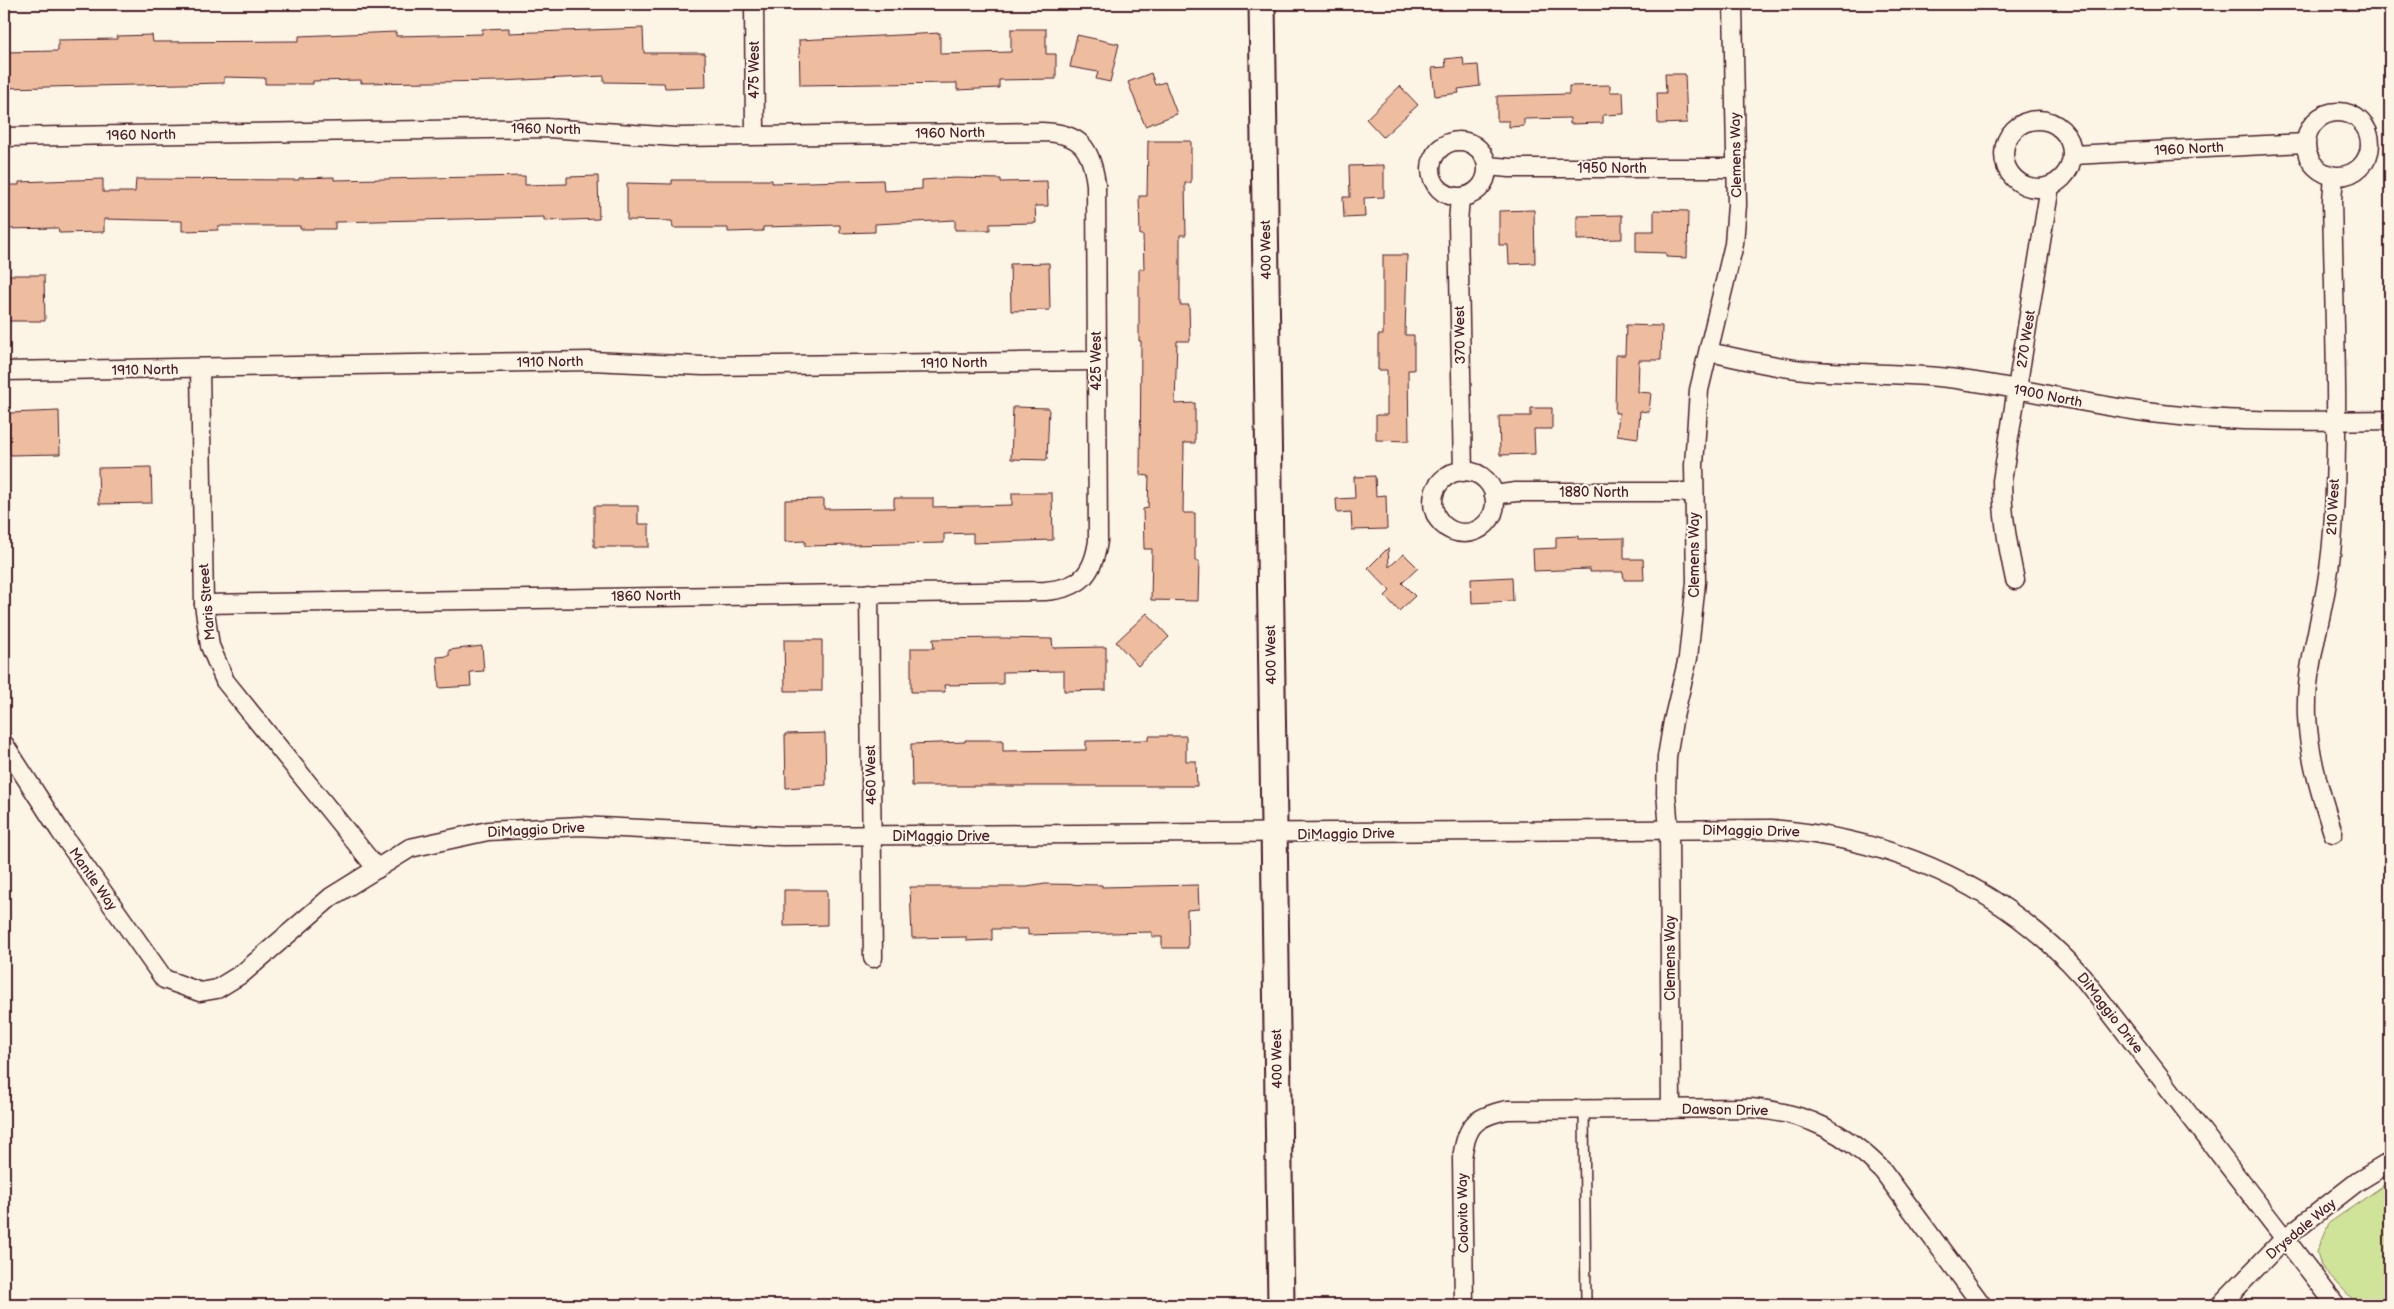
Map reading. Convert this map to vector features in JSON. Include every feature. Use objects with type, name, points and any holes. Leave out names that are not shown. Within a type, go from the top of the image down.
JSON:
[{"type":"street","name":"475 West","points":[[754,4],[755,136]]},
{"type":"street","name":"400 West","points":[[1262,4],[1281,1305]]},
{"type":"street","name":"Clemens Way","points":[[1670,1109],[1667,757],[1673,721],[1688,658],[1694,605],[1696,582],[1694,492],[1699,390],[1734,244],[1737,205],[1733,4]]},
{"type":"street","points":[[2339,111],[2349,114],[2365,126],[2370,146],[2362,165],[2354,171],[2334,176],[2317,168],[2310,161],[2306,143],[2307,133],[2312,124],[2320,117],[2339,111]]},
{"type":"street","points":[[2039,120],[2059,127],[2066,135],[2073,155],[2066,174],[2050,186],[2029,187],[2011,175],[2006,165],[2004,154],[2010,134],[2028,122],[2039,120]]},
{"type":"street","name":"1960 North","points":[[4,137],[548,128],[675,137],[1054,132],[1073,138],[1083,146]]},
{"type":"street","points":[[1454,142],[1469,143],[1482,152],[1487,166],[1487,174],[1481,188],[1468,196],[1460,198],[1445,194],[1434,184],[1431,176],[1432,161],[1440,148],[1454,142]]},
{"type":"street","name":"1960 North","points":[[2073,155],[2306,143]]},
{"type":"street","name":"425 West","points":[[1083,146],[1090,154],[1094,164],[1096,184],[1095,361],[1098,541],[1092,567],[1085,576]]},
{"type":"street","name":"1950 North","points":[[1487,166],[1510,168],[1736,168]]},
{"type":"street","name":"210 West","points":[[2334,176],[2332,200],[2335,421],[2332,545],[2308,683],[2307,715],[2310,746],[2319,791],[2334,833]]},
{"type":"street","name":"270 West","points":[[2015,580],[2006,538],[2002,489],[2050,186]]},
{"type":"street","name":"370 West","points":[[1460,198],[1458,222],[1463,472]]},
{"type":"street","name":"1900 North","points":[[1709,352],[1769,365],[1813,371],[1931,376],[2090,404],[2190,417],[2335,421],[2390,420]]},
{"type":"street","name":"1910 North","points":[[4,371],[591,361],[703,366],[1095,361]]},
{"type":"street","name":"Maris Street","points":[[200,369],[204,604],[210,646],[225,681],[377,869]]},
{"type":"street","points":[[1463,472],[1479,475],[1486,480],[1494,495],[1494,511],[1490,519],[1478,530],[1462,533],[1446,527],[1440,521],[1434,506],[1436,490],[1447,477],[1463,472]]},
{"type":"street","name":"1880 North","points":[[1494,495],[1516,492],[1694,492]]},
{"type":"street","name":"1860 North","points":[[204,604],[1045,591],[1068,588],[1085,576]]},
{"type":"street","name":"460 West","points":[[870,593],[873,958]]},
{"type":"street","name":"Mantle Way","points":[[4,744],[60,831],[164,979],[200,992]]},
{"type":"street","name":"DiMaggio Drive","points":[[200,992],[217,989],[243,973],[330,897],[410,848],[488,831],[580,826],[783,836],[1669,830],[1771,830],[1800,832],[1857,842],[1915,860],[1965,882],[1998,902],[2043,936],[2082,976],[2336,1305]]},
{"type":"street","name":"Dawson Drive","points":[[1474,1124],[1487,1114],[1507,1110],[1772,1110],[1812,1120],[1850,1140],[1883,1171],[1982,1305]]},
{"type":"street","name":"Colavito Way","points":[[1464,1305],[1462,1159],[1464,1139],[1474,1124]]},
{"type":"street","name":"Drysdale Way","points":[[2220,1305],[2285,1238],[2357,1182],[2390,1162]]},
{"type":"lane","points":[[1584,1110],[1586,1305]]},
{"type":"green space","points":[[2390,1181],[2390,1305],[2358,1305],[2321,1266],[2317,1252],[2329,1223]]},
{"type":"building","points":[[509,28],[509,33],[643,28],[644,53],[705,53],[706,87],[665,88],[664,83],[604,82],[604,76],[502,81],[361,83],[361,80],[313,81],[313,84],[265,84],[265,78],[224,77],[224,83],[4,88],[4,52],[58,51],[58,40],[117,39],[117,36],[152,35],[153,42],[299,41],[299,36],[396,32],[396,36],[482,34],[482,29]]},
{"type":"building","points":[[1011,29],[1046,29],[1046,54],[1056,54],[1056,79],[999,80],[999,88],[957,90],[957,83],[800,85],[799,40],[940,33],[940,54],[1011,52]]},
{"type":"building","points":[[1077,35],[1119,44],[1110,82],[1096,79],[1098,72],[1070,67]]},
{"type":"building","points":[[1463,57],[1464,66],[1478,65],[1480,86],[1458,89],[1459,93],[1435,96],[1432,68],[1446,67],[1445,59]]},
{"type":"building","points":[[1151,73],[1155,85],[1165,82],[1177,114],[1145,126],[1128,82]]},
{"type":"building","points":[[1665,74],[1685,74],[1687,123],[1658,124],[1657,93],[1666,93]]},
{"type":"building","points":[[1610,85],[1610,92],[1623,92],[1624,114],[1603,115],[1603,123],[1570,124],[1570,118],[1524,119],[1524,126],[1509,127],[1509,121],[1497,121],[1497,96],[1569,94],[1569,86]]},
{"type":"building","points":[[1400,86],[1418,105],[1383,137],[1366,119]]},
{"type":"building","points":[[1148,141],[1191,141],[1191,183],[1185,183],[1186,235],[1180,235],[1180,305],[1189,305],[1190,341],[1177,341],[1175,404],[1195,403],[1195,443],[1184,443],[1183,513],[1195,513],[1195,561],[1199,561],[1198,601],[1151,600],[1152,549],[1144,549],[1143,509],[1148,508],[1149,476],[1140,475],[1141,341],[1139,341],[1139,269],[1144,269],[1143,235],[1140,235],[1139,196],[1147,196]]},
{"type":"building","points":[[1384,165],[1384,197],[1364,198],[1365,217],[1344,218],[1343,197],[1350,197],[1349,166]]},
{"type":"building","points":[[525,176],[525,185],[567,184],[567,177],[598,176],[599,219],[544,221],[544,217],[335,222],[335,229],[300,229],[300,226],[218,226],[218,230],[182,231],[182,221],[104,219],[104,232],[59,233],[58,228],[4,229],[4,185],[19,185],[19,182],[103,179],[103,192],[135,192],[136,179],[299,180],[299,178],[334,177],[334,180]]},
{"type":"building","points":[[955,178],[1001,179],[1001,182],[1047,181],[1048,206],[1035,206],[1036,223],[990,224],[990,230],[955,230],[955,220],[875,224],[875,232],[840,233],[840,225],[763,227],[763,231],[728,232],[728,228],[673,228],[672,221],[627,220],[627,183],[672,184],[672,180],[772,180],[772,183],[883,180],[884,191],[922,189],[922,180]]},
{"type":"building","points":[[1534,210],[1535,263],[1509,264],[1508,245],[1499,245],[1499,211]]},
{"type":"building","points":[[1654,210],[1688,211],[1687,258],[1666,257],[1666,253],[1636,252],[1636,231],[1654,231]]},
{"type":"building","points":[[1622,215],[1622,239],[1577,240],[1577,216]]},
{"type":"building","points":[[1383,255],[1407,255],[1405,335],[1414,335],[1414,370],[1408,370],[1409,441],[1376,440],[1376,415],[1387,415],[1387,370],[1378,370],[1378,335],[1383,335]]},
{"type":"building","points":[[1049,263],[1050,310],[1011,311],[1010,264]]},
{"type":"building","points":[[4,275],[44,275],[45,321],[4,321]]},
{"type":"building","points":[[1626,325],[1662,326],[1661,360],[1639,360],[1638,392],[1651,393],[1649,412],[1640,411],[1638,438],[1617,435],[1619,413],[1615,413],[1616,355],[1625,355]]},
{"type":"building","points":[[1013,407],[1049,408],[1047,460],[1011,459]]},
{"type":"building","points":[[1531,408],[1552,408],[1552,429],[1534,429],[1535,454],[1500,455],[1499,416],[1531,416]]},
{"type":"building","points":[[59,411],[60,454],[10,455],[9,413]]},
{"type":"building","points":[[151,467],[152,503],[99,504],[98,468]]},
{"type":"building","points":[[1375,476],[1376,496],[1386,495],[1387,529],[1352,530],[1351,512],[1337,513],[1336,499],[1355,498],[1354,477]]},
{"type":"building","points":[[1012,493],[1052,493],[1053,540],[973,543],[973,533],[944,534],[944,543],[805,546],[805,541],[785,542],[785,500],[824,499],[824,509],[894,508],[894,498],[933,498],[933,507],[1012,505]]},
{"type":"building","points":[[594,506],[638,506],[638,524],[649,524],[649,547],[594,547]]},
{"type":"building","points":[[1578,536],[1578,539],[1624,538],[1624,559],[1643,559],[1644,580],[1624,580],[1623,572],[1590,572],[1590,569],[1534,571],[1533,549],[1556,548],[1556,537]]},
{"type":"building","points":[[1388,548],[1389,567],[1404,554],[1418,568],[1402,583],[1415,596],[1399,611],[1385,596],[1390,591],[1368,568]]},
{"type":"building","points":[[1512,577],[1513,601],[1472,603],[1471,579]]},
{"type":"building","points":[[1147,613],[1169,637],[1138,666],[1116,642]]},
{"type":"building","points":[[933,639],[1052,639],[1053,648],[1106,647],[1106,690],[1064,691],[1064,671],[1003,672],[1003,684],[944,685],[945,692],[911,692],[911,648],[934,648]]},
{"type":"building","points":[[784,640],[822,640],[822,691],[785,691]]},
{"type":"building","points":[[482,646],[484,671],[470,672],[471,686],[439,688],[437,657],[449,656],[449,650]]},
{"type":"building","points":[[825,733],[826,785],[786,788],[785,734]]},
{"type":"building","points":[[1149,736],[1186,736],[1186,761],[1196,761],[1197,786],[912,786],[911,744],[965,742],[965,740],[1003,740],[1003,751],[1086,750],[1086,741],[1149,740]]},
{"type":"building","points":[[1045,884],[1102,885],[1102,887],[1198,885],[1199,909],[1187,910],[1188,948],[1162,948],[1162,937],[1152,937],[1152,932],[1028,935],[1028,929],[992,929],[992,940],[966,941],[966,937],[912,938],[910,887],[1027,887]]},
{"type":"building","points":[[784,890],[827,890],[827,925],[784,926]]}]
